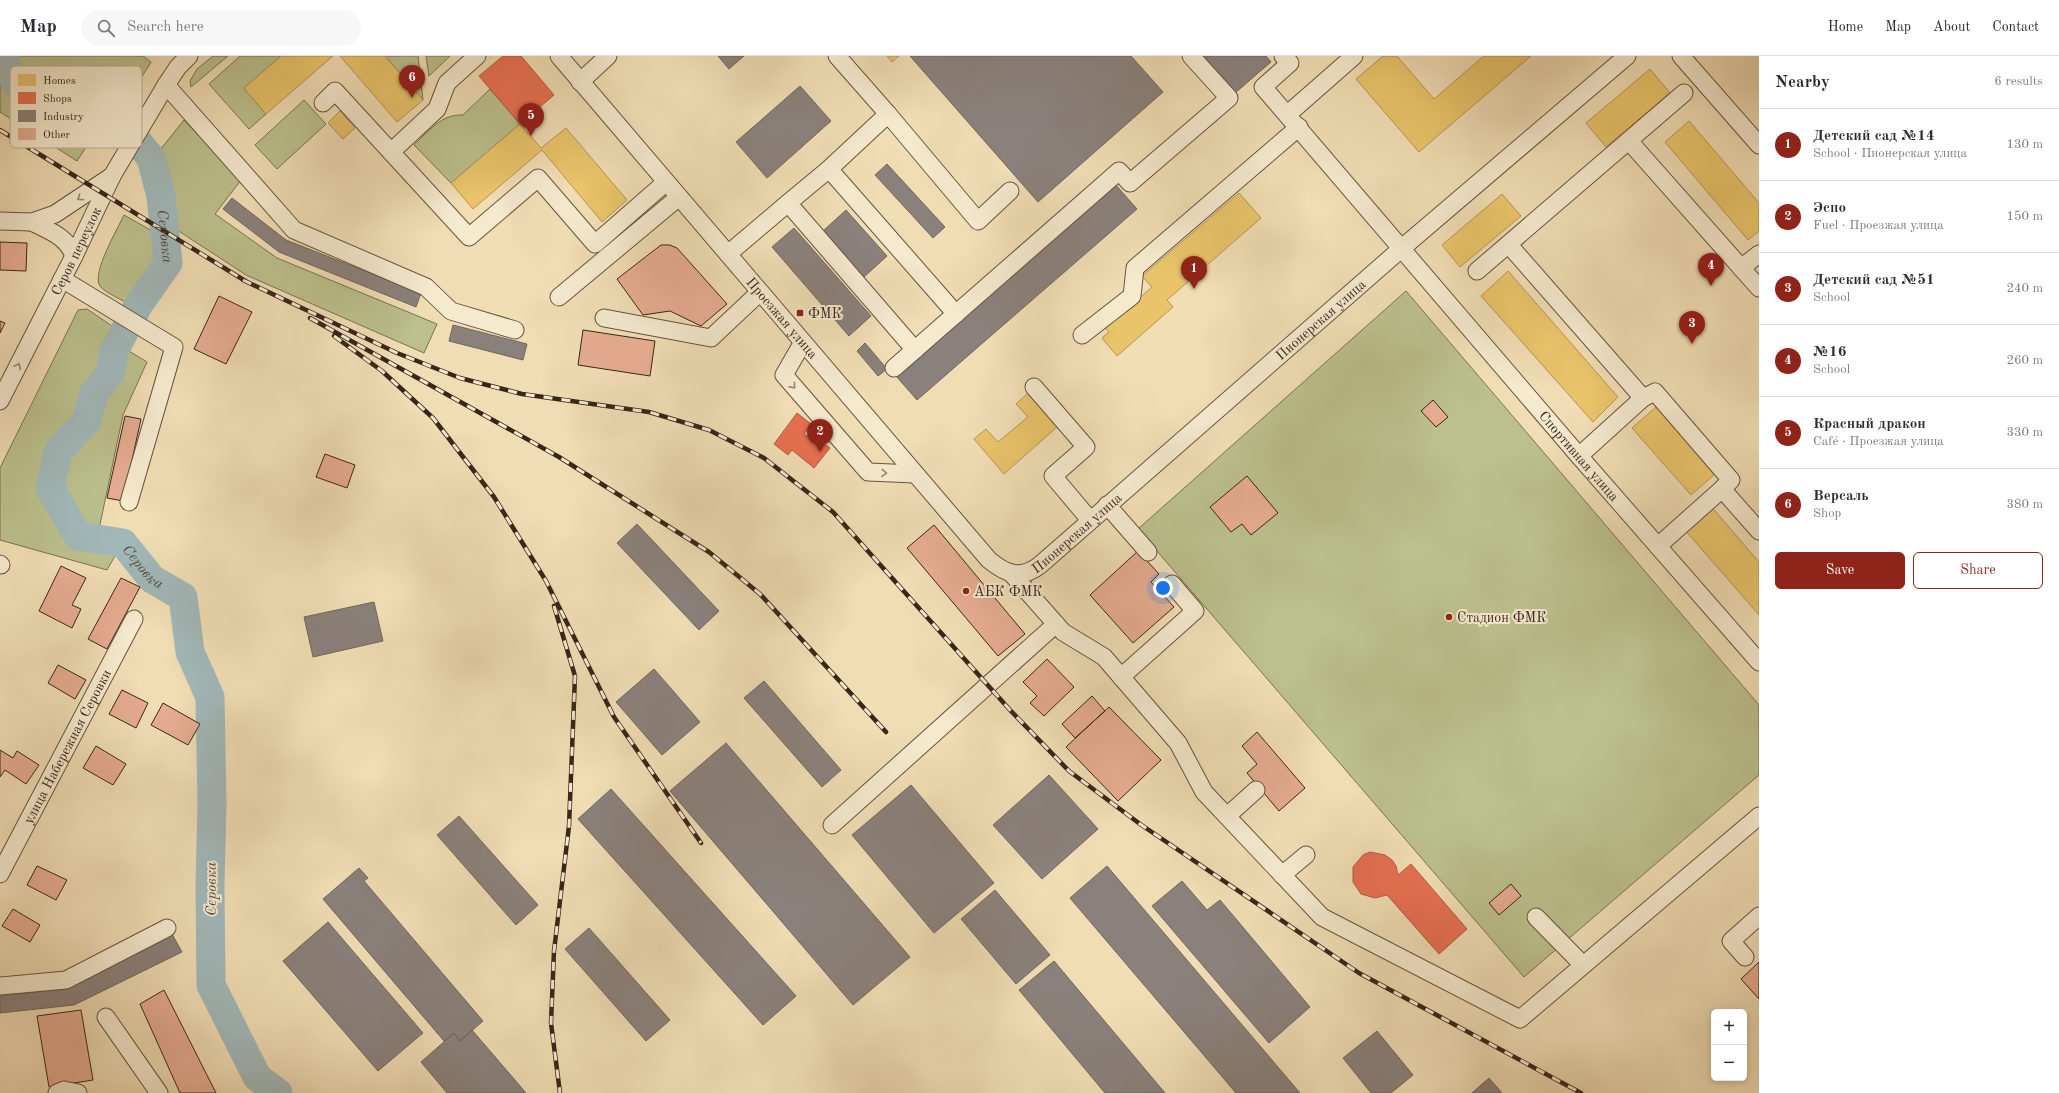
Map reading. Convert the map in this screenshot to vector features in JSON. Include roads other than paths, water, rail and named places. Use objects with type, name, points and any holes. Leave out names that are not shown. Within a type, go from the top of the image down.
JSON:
[{"type":"street","name":"Серов переулок","points":[[142,125],[178,67],[189,56]]},
{"type":"street","points":[[391,152],[437,109],[447,83],[477,56]]},
{"type":"street","name":"Проезжая улица","points":[[559,56],[989,560],[1004,571],[1011,573]]},
{"type":"street","points":[[580,82],[608,56]]},
{"type":"street","points":[[836,56],[888,114],[978,221],[1010,192]]},
{"type":"street","points":[[894,368],[1119,171],[1130,183],[1229,98],[1191,56]]},
{"type":"street","name":"Спортивная улица","points":[[1283,56],[1290,63],[1263,87],[1288,114],[1579,456],[1759,662]]},
{"type":"street","points":[[1288,114],[1354,56]]},
{"type":"street","name":"Пионерская улица","points":[[1011,573],[1022,575],[1032,572],[1402,248],[1628,56]]},
{"type":"street","points":[[1681,56],[1759,145]]},
{"type":"street","points":[[166,85],[294,230],[426,287],[451,311],[515,330]]},
{"type":"street","points":[[323,103],[336,91],[469,237],[538,178],[595,244],[666,182]]},
{"type":"street","points":[[1477,272],[1684,93]]},
{"type":"street","points":[[728,254],[829,169],[888,114]]},
{"type":"street","points":[[1082,335],[1132,296],[1135,268],[1299,127]]},
{"type":"street","points":[[1629,141],[1759,288]]},
{"type":"street","name":"Серов переулок","points":[[0,401],[74,256],[112,176],[128,148]]},
{"type":"street","points":[[829,169],[956,314]]},
{"type":"street","points":[[0,221],[32,222],[55,214],[112,176]]},
{"type":"street","points":[[559,297],[679,197]]},
{"type":"street","points":[[788,203],[916,350]]},
{"type":"street","points":[[32,222],[60,236],[71,246],[74,256]]},
{"type":"street","points":[[1509,245],[1643,398]]},
{"type":"street","points":[[1741,268],[1759,254]]},
{"type":"street","points":[[62,279],[174,347],[129,502]]},
{"type":"street","points":[[604,318],[711,338],[760,292]]},
{"type":"street","points":[[803,342],[784,375],[868,472],[915,474]]},
{"type":"street","points":[[1034,387],[1086,447],[1053,476],[1090,520]]},
{"type":"street","points":[[1579,456],[1643,398],[1655,392],[1731,480],[1658,546]]},
{"type":"street","points":[[1722,489],[1759,531]]},
{"type":"street","points":[[1107,505],[1148,552]]},
{"type":"street","points":[[1011,573],[1063,632],[1104,657],[1178,743],[1204,792],[1322,917],[1520,1019],[1759,816]]},
{"type":"street","points":[[1121,677],[1195,611],[1172,584]]},
{"type":"street","name":"улица Набережная Серовки","points":[[0,874],[134,619]]},
{"type":"street","points":[[832,825],[1056,624]]},
{"type":"street","points":[[1227,816],[1256,790]]},
{"type":"street","points":[[1282,875],[1306,854]]},
{"type":"street","points":[[1745,957],[1731,941],[1759,916]]},
{"type":"street","points":[[1536,917],[1583,965]]},
{"type":"street","points":[[0,986],[66,980],[167,928]]},
{"type":"street","points":[[106,1017],[159,1093]]},
{"type":"street","points":[[57,1093],[64,1090],[78,1093]]},
{"type":"waterway","name":"Серовка","points":[[5,56],[2,61],[10,73]]},
{"type":"waterway","name":"Серовка","points":[[142,147],[151,158],[161,196],[168,263],[139,304],[114,351],[111,372],[94,393],[86,422],[58,452],[50,488],[78,536],[123,543],[152,579],[183,597],[190,652],[210,697],[212,803],[210,885],[211,985],[257,1077],[278,1093]]},
{"type":"railway","points":[[0,130],[10,136]]},
{"type":"railway","points":[[29,148],[247,282]]},
{"type":"railway","points":[[243,280],[397,353],[460,378],[522,394],[649,412],[709,430],[764,458],[833,512],[1010,710],[1069,771],[1140,824],[1359,973],[1581,1093]]},
{"type":"railway","points":[[310,318],[559,457],[709,552],[760,594],[886,732]]},
{"type":"railway","points":[[334,336],[382,371],[433,418],[494,497],[546,581],[614,717],[701,843]]},
{"type":"railway","points":[[554,606],[575,676],[569,826],[554,951],[551,1023],[560,1093]]},
{"type":"place","name":"Версаль","points":[[412,98]]},
{"type":"place","name":"Красный дракон","points":[[531,136]]},
{"type":"place","name":"№16","points":[[1711,286]]},
{"type":"place","name":"Детский сад №14","points":[[1194,289]]},
{"type":"place","name":"ФМК","points":[[800,313]]},
{"type":"place","name":"Детский сад №51","points":[[1692,344]]},
{"type":"place","name":"Эспо","points":[[820,452]]},
{"type":"place","name":"АБК ФМК","points":[[966,591]]},
{"type":"place","name":"Стадион ФМК","points":[[1449,617]]}]
